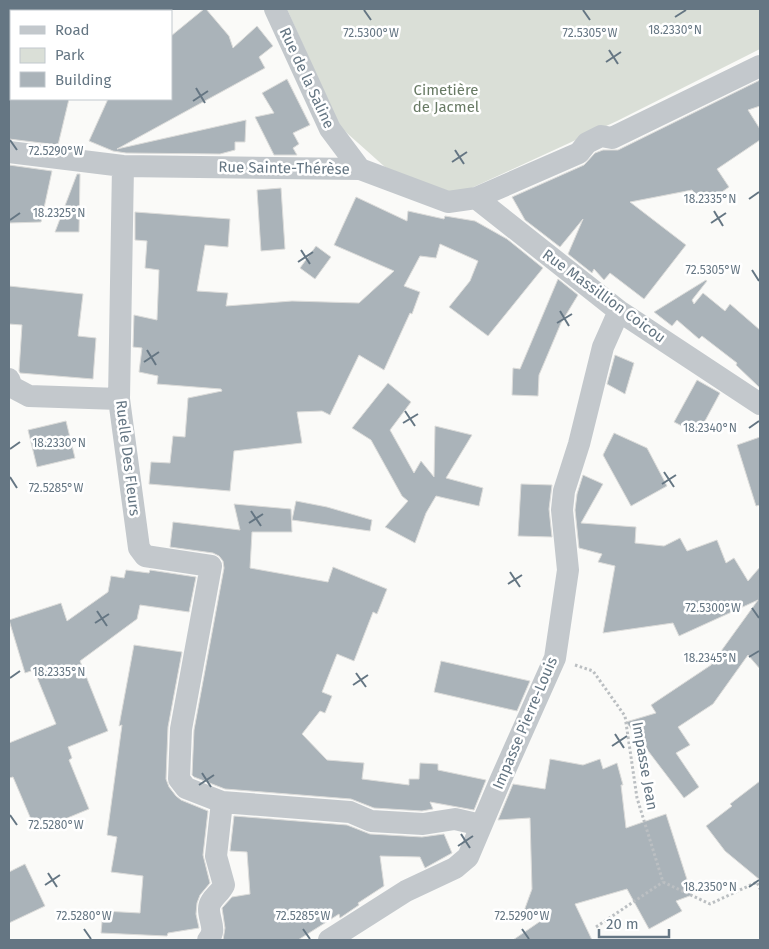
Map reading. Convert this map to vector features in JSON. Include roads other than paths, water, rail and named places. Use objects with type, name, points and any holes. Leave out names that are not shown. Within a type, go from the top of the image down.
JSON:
[{"type":"street","name":"Rue de la Saline","points":[[275,9],[330,129],[360,169]]},
{"type":"street","name":"Rue Sainte-Thérèse","points":[[9,152],[123,166],[360,169],[448,202],[476,198],[579,153],[587,143],[601,136],[612,138],[760,66]]},
{"type":"street","name":"Ruelle Des Fleurs","points":[[123,166],[120,399],[139,548],[145,556],[211,566],[181,729],[179,779],[186,788],[222,802]]},
{"type":"street","name":"Rue Massillion Coicou","points":[[476,198],[618,311],[760,404]]},
{"type":"street","name":"Impasse Pierre-Louis","points":[[329,940],[406,891],[455,868],[468,857],[555,658],[568,570],[562,510],[564,491],[580,444],[603,347],[618,311]]},
{"type":"street","points":[[9,379],[12,387],[29,396],[120,399]]},
{"type":"street","points":[[208,940],[213,931],[209,908],[211,901],[224,886],[216,856],[222,802],[350,812],[371,821],[423,824],[455,819],[481,826]]},
{"type":"park label","name":"Cimetière de Jacmel","points":[[446,98]]}]
